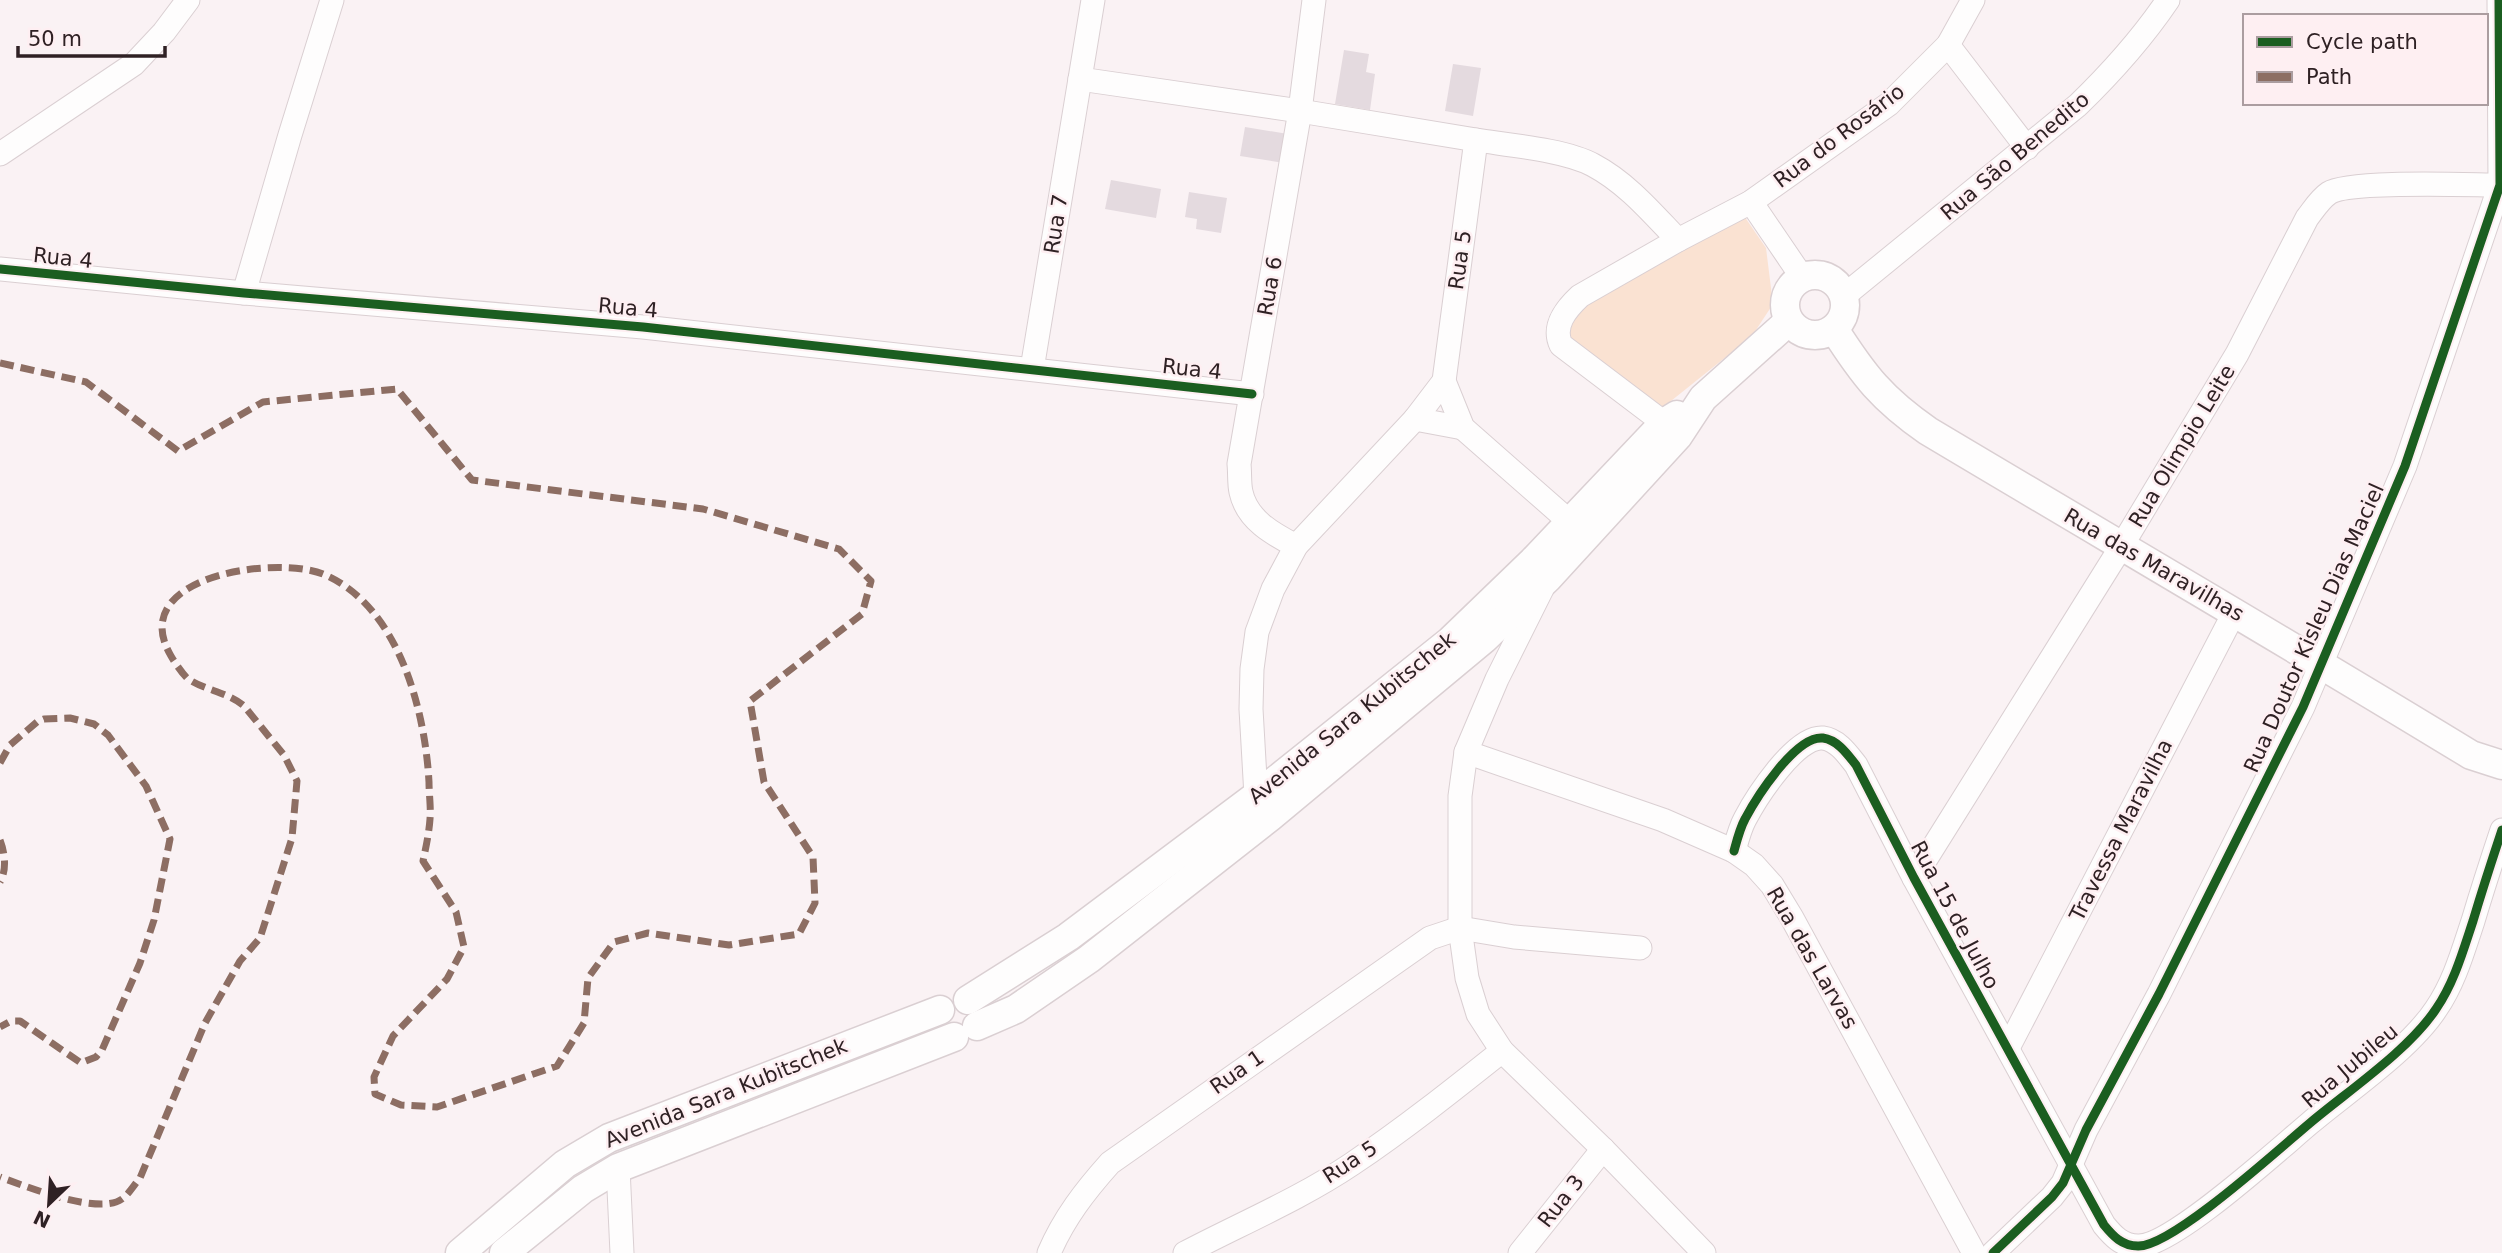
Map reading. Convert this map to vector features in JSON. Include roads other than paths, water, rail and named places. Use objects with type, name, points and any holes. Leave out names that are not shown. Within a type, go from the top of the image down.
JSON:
[{"type":"main road","points":[[1822,275],[1840,286],[1845,295],[1845,314],[1834,330],[1825,334],[1805,334],[1789,321],[1784,305],[1789,288],[1802,277],[1822,275]]},
{"type":"main road","points":[[1579,529],[1678,436],[1703,398],[1789,321]]},
{"type":"main road","name":"Rua das Maravilhas","points":[[1834,330],[1877,390],[1928,431],[2121,547],[2235,611],[2471,755],[2502,765]]},
{"type":"main road","name":"Avenida Sara Kubitschek","points":[[505,1253],[583,1189],[618,1168],[966,1021],[1016,1009],[1089,959],[1270,817],[1484,639],[1548,578],[1579,529],[1664,423],[1703,398]]},
{"type":"main road","name":"Avenida Sara Kubitschek","points":[[966,1021],[1002,981],[1068,937],[1256,796],[1450,641],[1534,561],[1579,529]]},
{"type":"main road","name":"Avenida Sara Kubitschek","points":[[460,1253],[565,1164],[609,1138],[940,1010],[952,999],[960,997],[966,1021]]},
{"type":"street","points":[[0,154],[134,64],[164,32],[188,0]]},
{"type":"street","points":[[244,293],[332,0]]},
{"type":"street","points":[[1093,0],[1080,79],[1300,111],[1553,153],[1591,163],[1623,184],[1678,240],[1580,296],[1571,305],[1558,327],[1557,336],[1561,345],[1664,423]]},
{"type":"street","name":"Rua 6","points":[[1296,545],[1272,534],[1251,516],[1241,493],[1239,464],[1300,111],[1314,0]]},
{"type":"street","name":"Rua do Rosário","points":[[1678,240],[1751,202],[1889,104],[1948,45],[1973,0]]},
{"type":"street","name":"Rua São Benedito","points":[[1845,295],[2027,148],[2111,73],[2141,39],[2168,0]]},
{"type":"street","name":"Rua Doutor Kisleu Dias Maciel","points":[[1993,1253],[2052,1197],[2063,1183],[2086,1130],[2160,994],[2303,707],[2405,466],[2501,187],[2499,0]]},
{"type":"street","points":[[1948,45],[2027,148]]},
{"type":"street","name":"Rua 7","points":[[1032,369],[1080,79]]},
{"type":"street","name":"Rua 5","points":[[1256,796],[1251,669],[1257,632],[1273,589],[1296,545],[1415,419],[1444,381],[1476,140]]},
{"type":"street","name":"Rua Olimpio Leite","points":[[1914,878],[2121,547],[2237,355],[2307,218],[2317,204],[2330,192],[2370,185],[2501,187]]},
{"type":"street","points":[[1751,202],[1802,277]]},
{"type":"street","name":"Rua 4","points":[[0,269],[643,327],[1252,394]]},
{"type":"street","points":[[1444,381],[1463,428],[1579,529]]},
{"type":"street","points":[[1415,419],[1463,428]]},
{"type":"street","points":[[1548,578],[1497,678],[1466,752],[1460,796],[1460,928],[1467,978],[1478,1014],[1502,1051],[1603,1149],[1704,1253]]},
{"type":"street","name":"Travessa Maravilha","points":[[2008,1048],[2235,611]]},
{"type":"street","name":"Rua 15 de Julho","points":[[1734,850],[1743,821],[1773,775],[1801,747],[1812,740],[1822,738],[1843,749],[1856,765],[1914,878],[2104,1225],[2113,1237],[2125,1244]]},
{"type":"street","name":"Rua das Larvas","points":[[1466,752],[1663,820],[1734,850],[1754,865],[1772,885],[1792,918],[1974,1253]]},
{"type":"street","name":"Rua Jubileu","points":[[2125,1244],[2139,1247],[2151,1244],[2178,1228],[2234,1187],[2418,1030],[2435,1010],[2460,960],[2502,830]]},
{"type":"street","name":"Rua 1","points":[[1049,1253],[1061,1226],[1082,1195],[1110,1163],[1430,938],[1460,928],[1514,937],[1640,948]]},
{"type":"street","name":"Rua 5","points":[[1188,1252],[1266,1213],[1350,1166],[1441,1100],[1502,1051]]},
{"type":"street","name":"Rua 3","points":[[1520,1253],[1603,1149]]},
{"type":"street","points":[[618,1168],[622,1253]]}]
